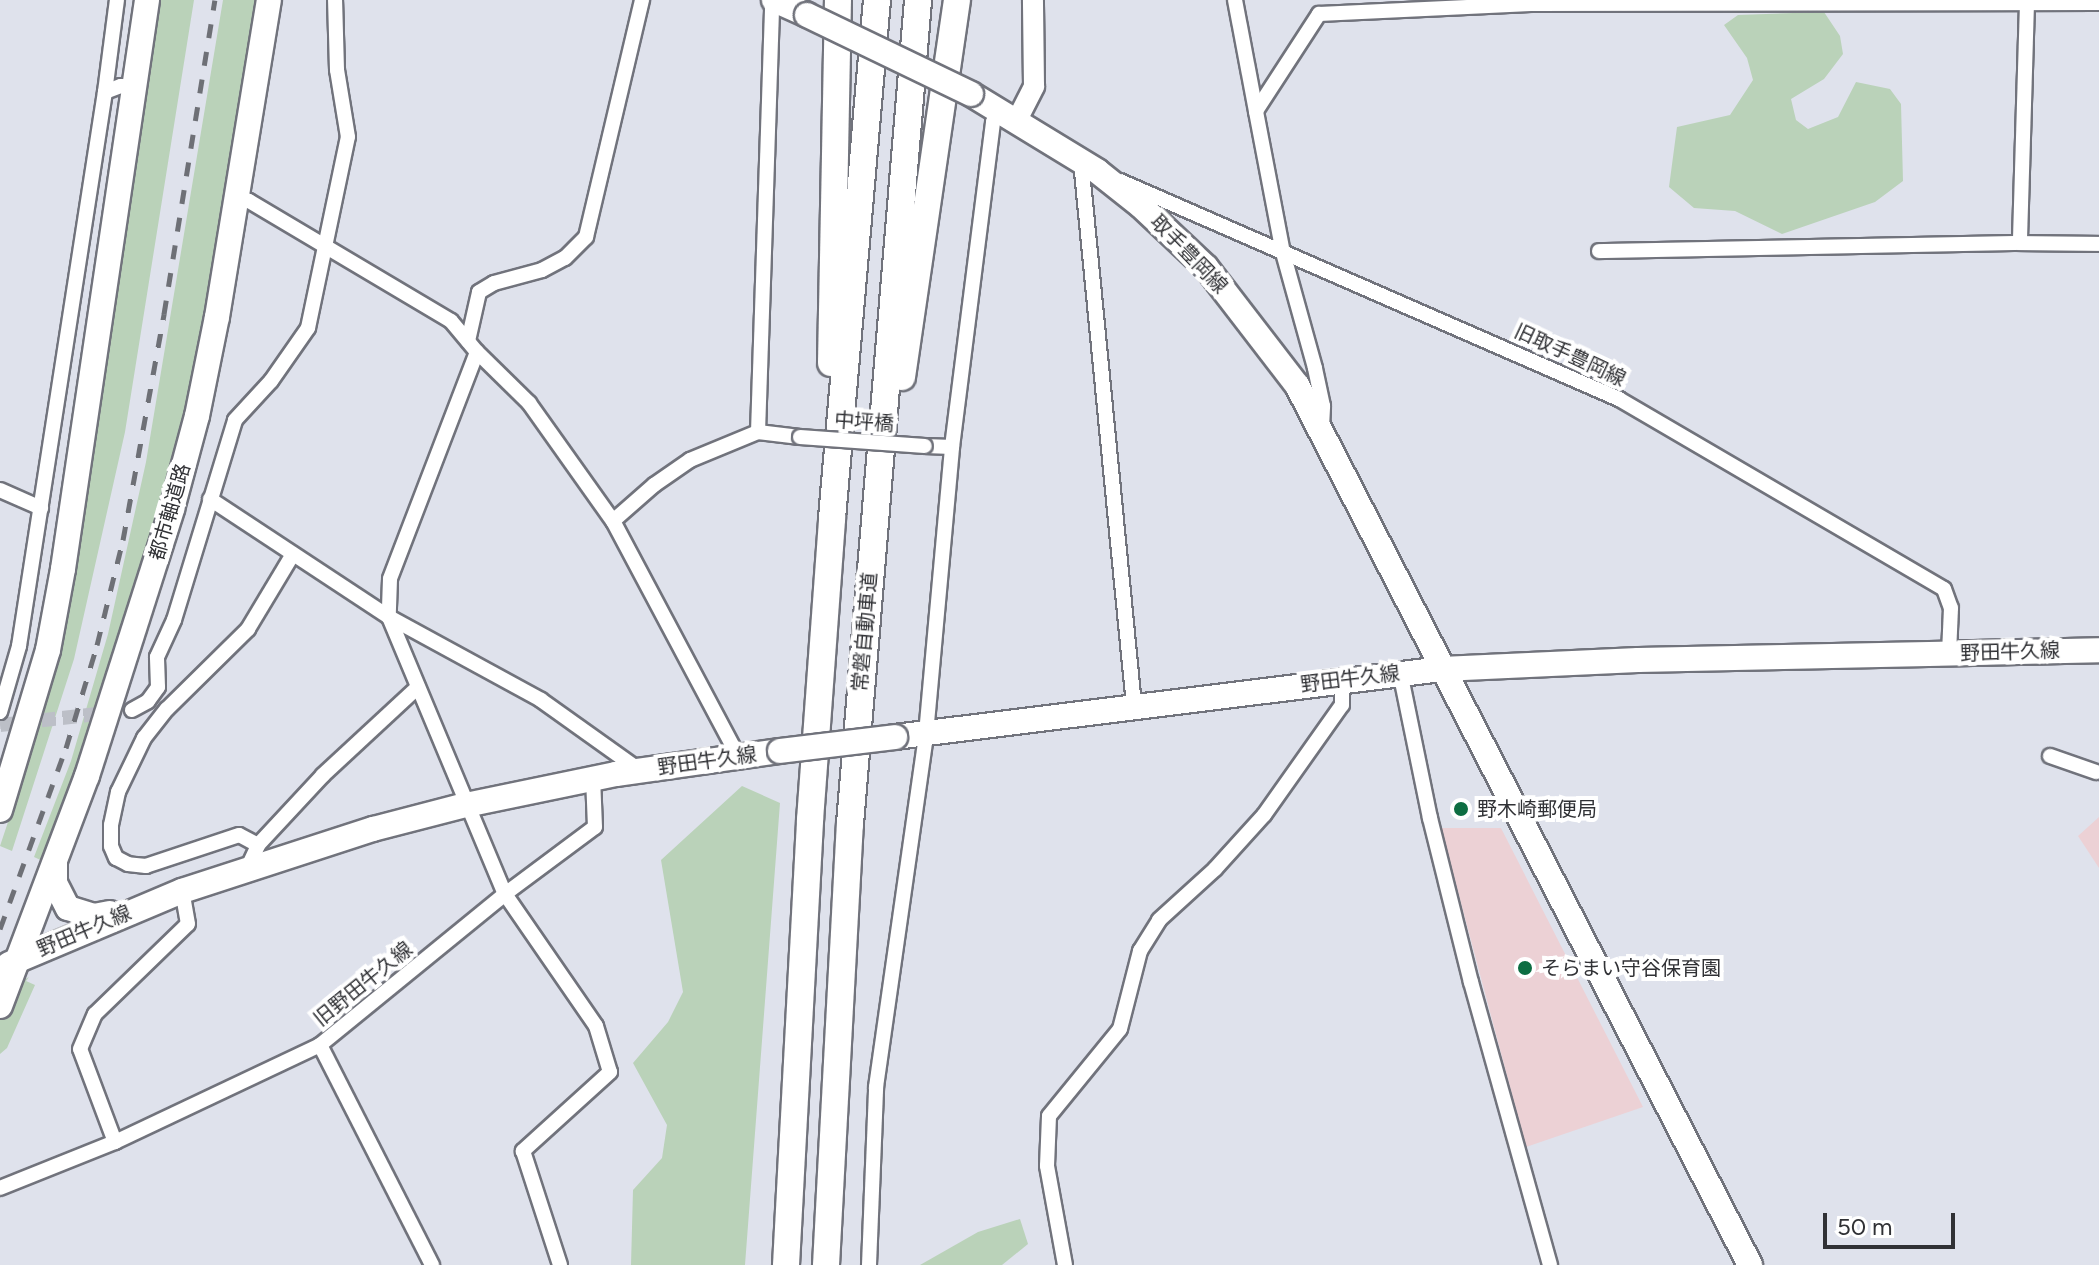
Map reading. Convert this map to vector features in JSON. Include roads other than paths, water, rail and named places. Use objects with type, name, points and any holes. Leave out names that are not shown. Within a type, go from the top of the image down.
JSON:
[{"type":"highway","points":[[832,518],[830,256],[838,0]]},
{"type":"highway","name":"常磐自動車道","points":[[786,1265],[810,820],[832,518],[877,0]]},
{"type":"highway","name":"常磐自動車道","points":[[826,1265],[849,839],[918,0]]},
{"type":"highway","points":[[863,648],[957,0]]},
{"type":"main road","points":[[0,810],[48,650],[63,569],[147,0]]},
{"type":"main road","name":"都市軸道路","points":[[0,1006],[9,964],[55,863],[120,676],[172,509],[197,416],[269,0]]},
{"type":"main road","name":"取手豊岡線","points":[[773,0],[1008,114],[1089,166],[1141,206],[1206,267],[1297,385],[1322,428],[1442,669]]},
{"type":"main road","name":"野田牛久線","points":[[9,964],[136,909],[247,869],[466,805],[639,770],[1400,672],[1622,660],[2099,650]]},
{"type":"main road","points":[[1442,669],[1750,1265]]},
{"type":"main road","points":[[55,863],[55,883],[68,908],[94,916],[136,909]]},
{"type":"street","points":[[0,712],[19,646],[117,0]]},
{"type":"street","points":[[132,710],[148,701],[158,687],[157,657],[174,620],[235,420],[271,381],[308,328],[348,137],[337,70],[335,0]]},
{"type":"street","points":[[560,1265],[523,1151],[610,1072],[596,1026],[505,894],[416,689],[389,617],[390,579],[473,347],[479,292],[494,283],[542,270],[565,258],[586,237],[642,0]]},
{"type":"street","points":[[613,521],[654,485],[690,460],[758,432],[773,0]]},
{"type":"street","points":[[869,1265],[876,1087],[926,734],[952,447],[993,122],[1008,114],[1034,86],[1033,0]]},
{"type":"street","points":[[1235,0],[1283,253],[1323,406],[1322,428]]},
{"type":"street","points":[[1256,111],[1319,14],[1531,4],[2092,2]]},
{"type":"street","points":[[2020,243],[2027,3]]},
{"type":"street","points":[[105,92],[121,86],[135,88]]},
{"type":"street","points":[[1089,166],[1134,705]]},
{"type":"street","name":"旧取手豊岡線","points":[[1089,166],[1619,399],[1944,589],[1951,608],[1949,654]]},
{"type":"street","points":[[236,196],[451,321],[529,403],[613,521],[738,756]]},
{"type":"street","points":[[1599,251],[2099,244]]},
{"type":"street","name":"中坪橋","points":[[758,432],[952,447]]},
{"type":"street","points":[[0,490],[41,508]]},
{"type":"street","points":[[210,499],[389,617],[541,700],[639,770]]},
{"type":"street","points":[[258,845],[239,835],[146,866],[137,865],[116,858],[111,846],[111,825],[118,792],[144,738],[167,709],[248,629],[293,554]]},
{"type":"street","points":[[1400,672],[1430,818],[1467,967],[1550,1265]]},
{"type":"street","points":[[1065,1265],[1047,1166],[1049,1116],[1120,1029],[1140,951],[1159,920],[1215,869],[1264,815],[1342,705],[1342,679]]},
{"type":"street","points":[[247,869],[258,845],[323,775],[416,689]]},
{"type":"street","points":[[2050,756],[2096,772]]},
{"type":"street","name":"旧野田牛久線","points":[[0,1188],[115,1142],[320,1045],[505,894],[595,827],[593,778]]},
{"type":"street","points":[[115,1142],[80,1049],[95,1014],[188,924],[182,891]]},
{"type":"street","points":[[320,1045],[432,1265]]},
{"type":"tunnel","points":[[0,725],[132,710]]},
{"type":"railway","points":[[0,929],[66,748],[97,645],[123,540],[164,314],[215,0]]},
{"type":"place","name":"野木崎郵便局","points":[[1461,809]]},
{"type":"place","name":"そらまい守谷保育園","points":[[1525,968]]}]
